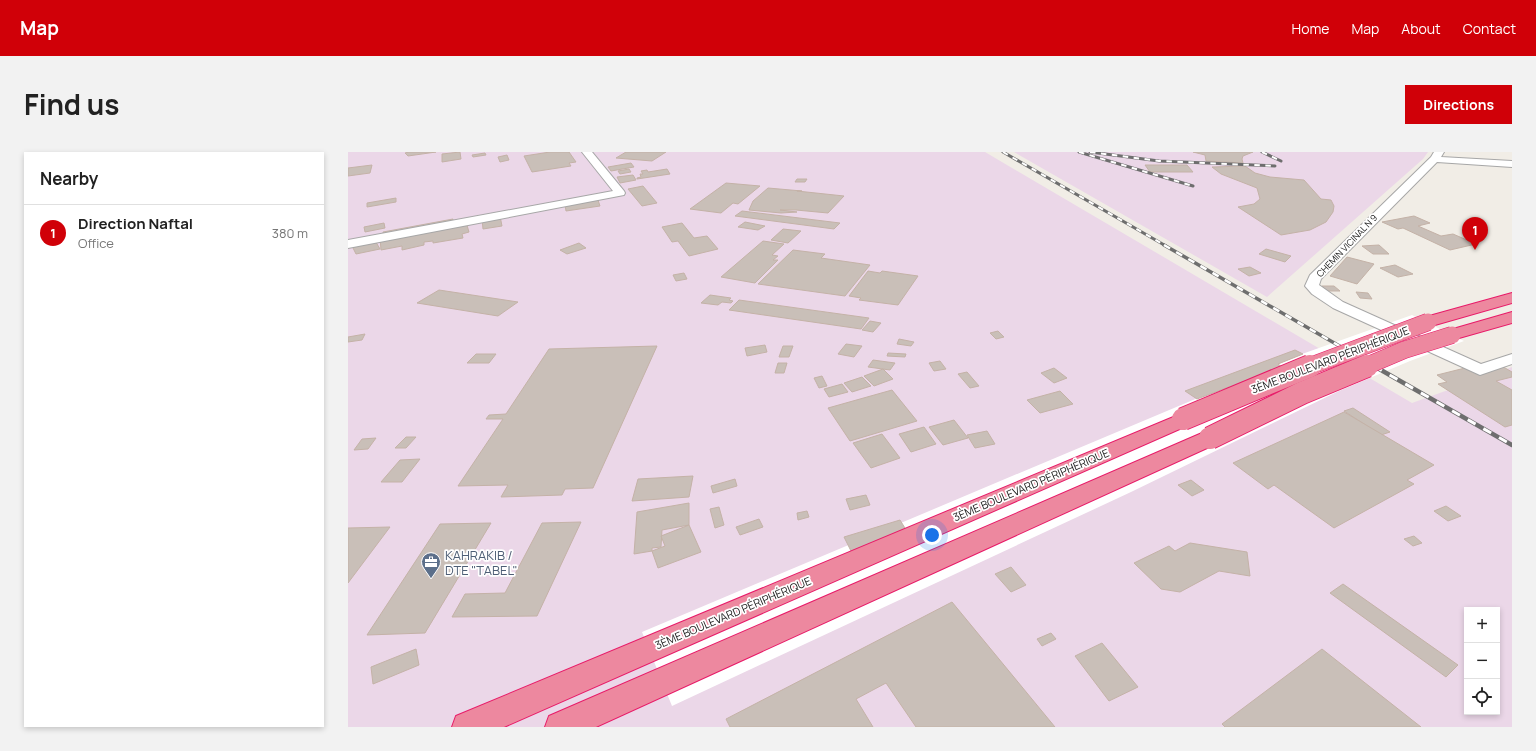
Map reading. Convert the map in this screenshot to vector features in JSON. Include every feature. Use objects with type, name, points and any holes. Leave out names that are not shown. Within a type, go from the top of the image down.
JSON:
[{"type":"highway","name":"3ÈME BOULEVARD PÉRIPHÉRIQUE","points":[[468,727],[1274,381],[1376,340],[1428,322],[1512,298]]},
{"type":"highway","points":[[561,727],[1210,438],[1309,390],[1404,350],[1512,317]]},
{"type":"street","points":[[348,244],[620,193],[587,152]]},
{"type":"street","points":[[1437,155],[1512,164]]},
{"type":"street","name":"CHEMIN VICINAL N 9","points":[[1437,155],[1315,278],[1312,286],[1338,305],[1480,370],[1512,358]]},
{"type":"shaded area","points":[[348,152],[985,152],[1412,403],[1512,367],[1512,727],[348,727]]},
{"type":"shaded area","points":[[1014,152],[1428,152],[1423,159],[1267,297]]},
{"type":"pier","points":[[1412,315],[1464,341],[1410,361],[1339,391],[1131,492],[672,706],[642,632],[1302,354]]},
{"type":"building","points":[[436,152],[408,156],[405,153]]},
{"type":"building","points":[[460,152],[461,159],[442,162],[442,154]]},
{"type":"building","points":[[550,152],[569,152],[576,162],[569,163],[571,166],[532,172],[524,156]]},
{"type":"building","points":[[626,152],[666,152],[652,161],[616,158]]},
{"type":"building","points":[[1193,152],[1253,152],[1243,156],[1243,163],[1206,161],[1205,155]]},
{"type":"building","points":[[485,153],[486,155],[473,157],[472,155]]},
{"type":"building","points":[[507,155],[509,160],[500,162],[498,157]]},
{"type":"building","points":[[631,163],[634,167],[611,171],[608,167]]},
{"type":"building","points":[[372,165],[370,173],[348,176],[348,168]]},
{"type":"building","points":[[1145,165],[1187,165],[1193,172],[1150,172]]},
{"type":"building","points":[[1245,166],[1255,173],[1270,177],[1304,180],[1321,199],[1331,200],[1334,206],[1333,212],[1326,222],[1310,230],[1281,235],[1238,207],[1254,204],[1260,199],[1257,188],[1221,174],[1212,167]]},
{"type":"building","points":[[629,169],[631,172],[620,174],[618,171]]},
{"type":"building","points":[[667,169],[670,174],[637,179],[641,177],[640,174],[643,174],[641,171],[647,170],[648,172]]},
{"type":"building","points":[[633,175],[636,180],[620,183],[617,177]]},
{"type":"building","points":[[797,179],[807,179],[805,182],[795,182]]},
{"type":"building","points":[[726,183],[760,186],[738,204],[733,203],[721,213],[690,209]]},
{"type":"building","points":[[643,186],[657,203],[642,206],[628,189]]},
{"type":"building","points":[[768,188],[844,196],[828,213],[780,210],[797,212],[781,213],[749,210],[753,201]]},
{"type":"building","points":[[396,198],[396,202],[367,207],[367,203]]},
{"type":"building","points":[[598,200],[600,206],[566,211],[565,205]]},
{"type":"building","points":[[742,211],[840,223],[834,229],[735,216]]},
{"type":"building","points":[[500,216],[502,226],[483,229],[482,219]]},
{"type":"building","points":[[1414,216],[1430,223],[1418,226],[1441,236],[1453,234],[1476,244],[1450,250],[1403,228],[1398,229],[1382,222]]},
{"type":"building","points":[[453,219],[445,222],[446,226],[466,222],[469,232],[462,234],[463,238],[433,243],[433,241],[424,242],[424,245],[402,250],[402,246],[381,250],[380,238],[383,237],[383,232]]},
{"type":"building","points":[[745,222],[765,226],[758,230],[738,227]]},
{"type":"building","points":[[384,223],[385,228],[365,232],[364,227]]},
{"type":"building","points":[[682,223],[694,238],[707,236],[718,249],[689,256],[678,241],[672,242],[662,227]]},
{"type":"building","points":[[783,229],[801,231],[788,243],[771,240]]},
{"type":"building","points":[[373,237],[380,249],[356,254],[350,242]]},
{"type":"building","points":[[763,241],[784,244],[772,255],[778,256],[773,260],[778,260],[755,283],[721,277]]},
{"type":"building","points":[[579,243],[586,248],[567,254],[560,250]]},
{"type":"building","points":[[1379,245],[1389,254],[1373,254],[1362,246]]},
{"type":"building","points":[[1266,249],[1291,256],[1285,262],[1259,254]]},
{"type":"building","points":[[793,250],[825,254],[821,258],[870,265],[845,296],[758,284]]},
{"type":"building","points":[[1347,257],[1374,264],[1357,284],[1330,276]]},
{"type":"building","points":[[1395,265],[1413,274],[1398,277],[1380,268]]},
{"type":"building","points":[[1250,267],[1261,273],[1249,276],[1238,269]]},
{"type":"building","points":[[868,271],[880,273],[882,271],[918,276],[898,305],[859,300],[861,298],[849,296]]},
{"type":"building","points":[[684,273],[687,279],[676,281],[673,275]]},
{"type":"building","points":[[1322,286],[1334,286],[1340,291],[1327,291]]},
{"type":"building","points":[[439,290],[518,302],[498,316],[417,303]]},
{"type":"building","points":[[1356,292],[1368,293],[1372,299],[1360,298]]},
{"type":"building","points":[[710,295],[731,298],[729,300],[733,301],[731,303],[722,302],[718,305],[701,303]]},
{"type":"building","points":[[739,300],[869,318],[861,329],[729,310]]},
{"type":"building","points":[[870,321],[881,323],[873,332],[862,330]]},
{"type":"building","points":[[998,331],[1004,337],[996,339],[990,333]]},
{"type":"building","points":[[365,334],[362,340],[348,342],[348,337]]},
{"type":"building","points":[[899,339],[914,342],[911,346],[897,344]]},
{"type":"building","points":[[846,344],[862,346],[854,357],[838,354]]},
{"type":"building","points":[[765,345],[767,352],[747,356],[745,348]]},
{"type":"building","points":[[657,346],[593,488],[565,489],[562,495],[501,497],[508,485],[458,486],[503,419],[486,419],[489,415],[506,414],[549,349]]},
{"type":"building","points":[[783,346],[793,346],[789,357],[779,357]]},
{"type":"building","points":[[1295,350],[1303,354],[1278,364],[1282,367],[1197,399],[1185,391]]},
{"type":"building","points":[[888,353],[906,354],[905,357],[887,356]]},
{"type":"building","points":[[476,354],[496,354],[489,363],[467,363]]},
{"type":"building","points":[[873,360],[895,363],[890,370],[868,367]]},
{"type":"building","points":[[940,361],[946,369],[934,371],[929,363]]},
{"type":"building","points":[[1493,361],[1512,372],[1512,377],[1496,381],[1512,390],[1512,425],[1505,427],[1438,384],[1447,382],[1437,375]]},
{"type":"building","points":[[778,363],[787,363],[784,373],[775,373]]},
{"type":"building","points":[[1054,368],[1067,378],[1054,383],[1041,373]]},
{"type":"building","points":[[883,369],[893,379],[874,386],[864,376]]},
{"type":"building","points":[[967,372],[979,386],[970,388],[958,374]]},
{"type":"building","points":[[822,376],[827,386],[819,388],[814,378]]},
{"type":"building","points":[[862,377],[871,386],[852,392],[844,383]]},
{"type":"building","points":[[842,384],[848,392],[829,397],[824,389]]},
{"type":"building","points":[[892,390],[917,421],[850,441],[828,408]]},
{"type":"building","points":[[1060,391],[1073,404],[1040,413],[1027,400]]},
{"type":"building","points":[[1353,408],[1390,432],[1381,435],[1344,411]]},
{"type":"building","points":[[1344,412],[1434,465],[1407,480],[1414,484],[1334,528],[1274,485],[1268,489],[1233,463]]},
{"type":"building","points":[[954,420],[968,438],[943,445],[929,427]]},
{"type":"building","points":[[924,427],[936,444],[911,452],[899,434]]},
{"type":"building","points":[[987,431],[995,444],[975,448],[967,435]]},
{"type":"building","points":[[882,434],[900,458],[871,468],[853,443]]},
{"type":"building","points":[[406,437],[416,437],[406,448],[395,448]]},
{"type":"building","points":[[376,438],[368,449],[354,450],[362,439]]},
{"type":"building","points":[[420,459],[402,482],[381,482],[400,460]]},
{"type":"building","points":[[693,476],[689,497],[632,501],[638,479]]},
{"type":"building","points":[[735,479],[737,486],[713,493],[711,486]]},
{"type":"building","points":[[1191,480],[1204,490],[1192,496],[1178,485]]},
{"type":"building","points":[[866,495],[870,505],[850,510],[846,499]]},
{"type":"building","points":[[689,503],[689,525],[662,530],[661,547],[652,548],[652,551],[634,554],[637,512]]},
{"type":"building","points":[[1446,506],[1461,516],[1448,521],[1434,511]]},
{"type":"building","points":[[719,507],[724,525],[715,528],[710,509]]},
{"type":"building","points":[[807,511],[809,517],[798,520],[797,513]]},
{"type":"building","points":[[759,519],[763,527],[740,535],[736,527]]},
{"type":"building","points":[[900,520],[908,533],[851,551],[844,537]]},
{"type":"building","points":[[581,522],[537,616],[452,617],[465,594],[505,593],[542,523]]},
{"type":"building","name":"KAHRAKIB / DTE \"TABEL\"","points":[[491,523],[425,633],[367,635],[440,524]]},
{"type":"building","points":[[689,525],[701,552],[658,568],[652,551],[665,546],[661,536]]},
{"type":"building","points":[[390,527],[348,583],[348,528]]},
{"type":"building","points":[[1414,536],[1422,543],[1413,546],[1404,539]]},
{"type":"building","points":[[1190,543],[1247,552],[1250,576],[1219,571],[1180,592],[1161,589],[1134,563],[1169,546],[1175,551]]},
{"type":"building","points":[[1011,567],[1026,585],[1011,592],[995,574]]},
{"type":"building","points":[[1343,584],[1458,665],[1446,677],[1330,593]]},
{"type":"building","points":[[952,602],[1055,727],[916,727],[886,683],[856,699],[873,727],[730,727],[726,719]]},
{"type":"building","points":[[1051,633],[1056,639],[1042,646],[1037,639]]},
{"type":"building","points":[[1102,643],[1138,687],[1109,701],[1075,656]]},
{"type":"building","points":[[416,649],[419,665],[373,684],[371,667]]},
{"type":"building","points":[[1322,649],[1421,727],[1225,727],[1222,724]]},
{"type":"railway","points":[[1003,152],[1166,246]]},
{"type":"railway","points":[[1079,152],[1193,186]]},
{"type":"railway","points":[[1090,152],[1159,161],[1275,166]]},
{"type":"railway","points":[[1262,152],[1281,161]]},
{"type":"railway","points":[[1164,245],[1376,367]]},
{"type":"railway","points":[[1374,366],[1512,445]]},
{"type":"place","name":"Direction Naftal","points":[[1475,250]]},
{"type":"place","name":"KAHRAKIB / DTE \"TABEL\"","points":[[431,579]]}]
